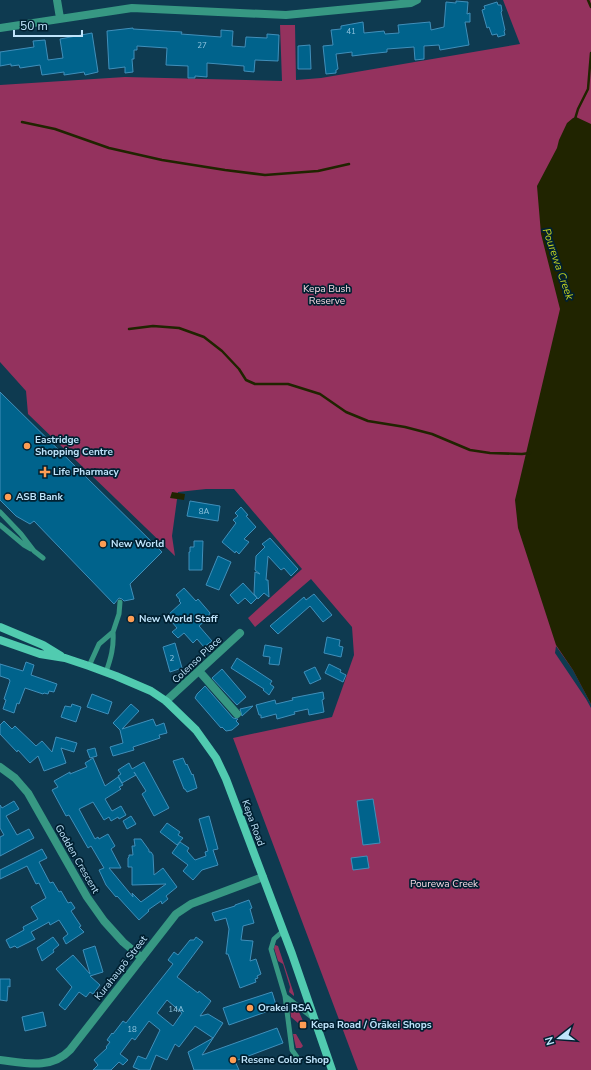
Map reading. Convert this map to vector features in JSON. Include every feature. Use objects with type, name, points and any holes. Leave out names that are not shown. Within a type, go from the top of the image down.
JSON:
[{"type":"main road","name":"Kepa Road","points":[[0,627],[43,644],[66,658]]},
{"type":"main road","name":"Kepa Road","points":[[0,640],[40,654],[66,658],[106,672],[151,691],[166,701],[196,730],[216,758],[226,779],[283,931],[332,1070]]},
{"type":"street","points":[[57,0],[60,18]]},
{"type":"street","points":[[0,28],[132,8],[286,15],[411,3],[417,0]]},
{"type":"street","name":"Colenso Place","points":[[166,701],[240,633]]},
{"type":"street","points":[[199,671],[237,714]]},
{"type":"street","name":"Godden Crescent","points":[[0,766],[15,778],[28,793],[87,897],[96,910],[123,942],[142,958]]},
{"type":"street","name":"Kurahaupō Street","points":[[0,1060],[41,1064],[56,1061],[62,1058],[70,1050],[169,922],[186,906],[263,877]]},
{"type":"lane","points":[[0,512],[43,558]]},
{"type":"lane","points":[[0,525],[24,545],[34,550]]},
{"type":"lane","points":[[106,672],[112,654],[114,641],[113,632],[120,614],[120,602]]},
{"type":"lane","points":[[89,666],[99,644],[113,632]]},
{"type":"lane","points":[[283,931],[274,939],[271,944],[271,949],[285,996],[292,1050],[297,1057]]},
{"type":"lane","points":[[285,996],[314,1018]]},
{"type":"green space","name":"Kepa Bush Reserve","points":[[503,0],[591,0],[591,704],[573,670],[556,646],[555,653],[591,708],[591,1070],[358,1070],[233,738],[332,717],[354,655],[352,627],[311,579],[255,627],[248,618],[302,569],[234,489],[206,489],[178,492],[172,536],[175,556],[28,414],[26,391],[0,362],[0,85],[125,77],[282,81],[280,25],[295,25],[296,80],[321,78],[520,44]]},
{"type":"green space","points":[[275,945],[278,946],[294,996],[289,992],[290,987],[283,964],[278,961],[274,948]]},
{"type":"green space","points":[[291,1005],[299,1012],[303,1021],[298,1023],[291,1017]]},
{"type":"green space","points":[[293,1034],[296,1034],[303,1046],[301,1048],[296,1048]]},
{"type":"water","points":[[576,117],[591,124],[591,704],[573,670],[556,645],[518,528],[515,500],[560,309],[541,234],[537,186],[557,148],[567,123]]},
{"type":"water","points":[[172,492],[185,494],[184,500],[170,498]]},
{"type":"building","points":[[456,1],[468,2],[467,14],[470,13],[470,22],[465,22],[469,45],[440,50],[439,45],[424,46],[424,59],[415,60],[414,47],[387,49],[387,52],[352,56],[352,52],[336,54],[338,69],[336,70],[336,73],[326,74],[323,46],[333,45],[331,30],[341,29],[341,26],[363,22],[364,33],[384,31],[385,34],[399,33],[398,25],[430,22],[431,30],[444,27],[446,2],[456,3]]},
{"type":"building","points":[[497,2],[498,5],[501,5],[505,30],[505,35],[498,37],[497,34],[492,35],[489,27],[487,28],[482,10],[485,9],[484,6]]},
{"type":"building","points":[[133,28],[221,37],[221,30],[233,31],[232,46],[245,47],[246,37],[267,38],[267,34],[279,35],[278,61],[255,60],[254,72],[244,71],[244,66],[207,63],[207,77],[195,76],[195,78],[188,78],[188,66],[166,65],[167,48],[137,46],[137,50],[134,50],[134,59],[132,59],[133,72],[125,73],[125,67],[109,69],[107,31]]},
{"type":"building","points":[[92,33],[98,72],[85,75],[84,72],[64,75],[64,72],[42,75],[40,65],[20,68],[19,65],[11,66],[11,64],[0,66],[0,52],[34,47],[33,41],[45,40],[48,60],[63,58],[60,39]]},
{"type":"building","points":[[310,45],[311,69],[298,69],[298,46]]},
{"type":"building","name":"Eastridge Shopping Centre","points":[[0,392],[162,552],[130,584],[134,599],[124,601],[119,598],[114,604],[34,521],[30,524],[16,516],[0,500]]},
{"type":"building","points":[[190,501],[220,506],[218,521],[187,516]]},
{"type":"building","points":[[241,507],[248,515],[246,516],[256,527],[244,539],[249,542],[239,554],[236,551],[235,553],[222,542],[236,523],[233,520],[238,516],[235,513]]},
{"type":"building","points":[[270,538],[298,569],[291,576],[284,568],[281,570],[268,556],[266,580],[268,580],[269,597],[264,593],[258,599],[254,594],[255,572],[260,574],[255,570],[256,556],[265,547],[262,544]]},
{"type":"building","points":[[194,541],[203,541],[202,570],[189,570],[189,552],[190,547],[194,547]]},
{"type":"building","points":[[218,556],[231,562],[219,590],[206,585]]},
{"type":"building","points":[[243,583],[257,598],[251,604],[245,598],[238,604],[230,595]]},
{"type":"building","points":[[184,588],[196,601],[198,599],[210,613],[207,619],[199,626],[212,641],[204,647],[197,639],[193,643],[184,633],[178,638],[172,632],[177,628],[172,622],[173,620],[168,615],[181,603],[176,595]]},
{"type":"building","points":[[314,594],[332,615],[323,622],[310,606],[278,634],[270,626],[304,597],[306,600]]},
{"type":"building","points":[[327,637],[340,640],[339,646],[343,647],[341,657],[324,653]]},
{"type":"building","points":[[175,643],[182,668],[170,672],[163,647]]},
{"type":"building","points":[[265,645],[282,648],[279,665],[269,664],[270,657],[263,656]]},
{"type":"building","points":[[237,658],[272,681],[270,684],[274,687],[269,695],[263,690],[264,689],[231,668]]},
{"type":"building","points":[[26,662],[34,665],[31,675],[57,684],[54,692],[49,691],[48,694],[43,694],[25,688],[19,704],[17,703],[14,713],[3,709],[6,700],[4,699],[10,681],[9,679],[0,676],[0,664],[23,671]]},
{"type":"building","points":[[329,664],[341,670],[340,672],[346,675],[343,682],[325,673]]},
{"type":"building","points":[[315,667],[321,679],[310,684],[304,672]]},
{"type":"building","points":[[222,669],[246,697],[237,705],[212,678]]},
{"type":"building","points":[[205,686],[233,718],[238,719],[236,721],[239,724],[232,730],[226,731],[222,727],[221,728],[195,698]]},
{"type":"building","points":[[323,692],[324,699],[322,700],[324,712],[309,715],[308,709],[294,712],[295,714],[277,719],[276,714],[261,718],[256,705],[275,700],[276,704],[293,700],[292,698]]},
{"type":"building","points":[[92,694],[112,702],[108,714],[87,707]]},
{"type":"building","points":[[72,704],[81,707],[76,722],[61,717],[65,706],[71,707]]},
{"type":"building","points":[[131,704],[139,711],[122,729],[153,719],[156,726],[164,723],[167,733],[159,735],[160,738],[133,747],[134,750],[113,756],[110,747],[123,743],[120,730],[113,723]]},
{"type":"building","points":[[253,706],[242,716],[240,709]]},
{"type":"building","points":[[4,721],[12,729],[15,726],[36,746],[42,741],[52,752],[56,737],[77,743],[74,752],[61,748],[66,763],[44,771],[38,756],[30,763],[0,734],[0,725]]},
{"type":"building","points":[[95,748],[97,756],[90,758],[87,750]]},
{"type":"building","points":[[93,758],[105,786],[118,777],[123,785],[119,787],[121,789],[105,799],[112,811],[121,806],[126,815],[119,819],[118,817],[111,821],[109,817],[104,820],[93,802],[79,809],[95,839],[98,837],[99,839],[108,834],[115,846],[111,849],[121,868],[109,868],[133,897],[132,893],[141,902],[166,884],[132,885],[132,867],[128,867],[128,858],[129,855],[133,855],[132,846],[135,846],[134,839],[141,839],[149,852],[153,855],[154,875],[163,868],[177,887],[166,896],[168,899],[162,904],[161,901],[148,910],[149,911],[139,920],[106,885],[99,870],[104,868],[91,846],[88,848],[69,815],[66,816],[52,790],[58,787],[54,781],[70,772],[70,774],[87,767],[85,763]]},
{"type":"building","points":[[183,758],[192,775],[193,774],[197,788],[187,792],[184,789],[173,761]]},
{"type":"building","points":[[144,762],[169,808],[154,816],[142,794],[146,791],[136,775],[122,783],[118,776],[121,774],[118,770],[129,763],[132,769]]},
{"type":"building","points":[[373,799],[380,843],[363,845],[357,801]]},
{"type":"building","points":[[14,801],[19,809],[6,816],[17,835],[29,829],[34,838],[0,856],[0,837],[4,835],[0,828],[0,805],[2,808]]},
{"type":"building","points":[[131,816],[136,824],[127,829],[123,821]]},
{"type":"building","points":[[209,816],[218,849],[213,850],[218,865],[202,870],[193,880],[183,871],[188,865],[172,853],[180,842],[189,848],[187,851],[195,860],[206,856],[205,852],[208,851],[199,819]]},
{"type":"building","points":[[167,823],[180,832],[178,835],[183,838],[177,845],[160,832]]},
{"type":"building","points":[[42,849],[47,858],[39,862],[50,883],[53,882],[59,892],[61,891],[68,903],[71,902],[75,908],[71,911],[81,926],[79,927],[84,932],[66,944],[63,938],[68,934],[59,920],[50,925],[49,922],[31,932],[35,939],[17,948],[15,946],[10,948],[6,940],[24,930],[23,927],[38,919],[31,907],[46,898],[39,883],[36,884],[27,866],[0,879],[0,870]]},
{"type":"building","points":[[367,856],[369,868],[353,870],[351,858]]},
{"type":"building","points":[[249,900],[252,908],[250,909],[254,923],[243,926],[241,940],[253,941],[250,961],[256,959],[261,974],[255,979],[256,982],[240,988],[228,954],[226,954],[229,929],[226,918],[215,921],[212,913]]},
{"type":"building","points":[[53,937],[59,945],[53,950],[54,952],[42,961],[37,948]]},
{"type":"building","points":[[196,937],[203,942],[177,977],[198,993],[199,991],[211,1001],[200,1016],[208,1014],[223,1023],[202,1055],[277,1028],[283,1043],[235,1061],[239,1070],[194,1070],[188,1052],[213,1038],[195,1026],[179,1047],[175,1044],[167,1060],[156,1055],[150,1070],[140,1070],[133,1067],[138,1056],[146,1059],[160,1030],[149,1021],[135,1040],[132,1038],[120,1054],[128,1060],[123,1065],[119,1062],[111,1070],[93,1070],[98,1065],[94,1060],[107,1048],[106,1047],[110,1042],[107,1040],[112,1033],[113,1034],[123,1021],[126,1023],[173,964],[168,960],[174,952],[178,955],[190,940],[194,940]],"holes":[[[167,1000],[182,1013],[173,1026],[157,1013]]]},
{"type":"building","points":[[95,946],[103,972],[90,976],[100,985],[93,994],[90,992],[86,997],[79,992],[65,1010],[59,1005],[72,987],[56,969],[73,955],[90,974],[83,950]]},
{"type":"building","points":[[0,979],[10,979],[7,1001],[0,1000]]},
{"type":"building","name":"Orakei RSA","points":[[272,992],[277,1008],[229,1025],[223,1008]]},
{"type":"building","points":[[43,1012],[46,1026],[25,1031],[22,1017]]},
{"type":"waterway","name":"Pourewa Creek","points":[[588,0],[591,7]]},
{"type":"waterway","name":"Pourewa Creek","points":[[575,119],[578,109],[588,89],[591,53]]},
{"type":"waterway","points":[[22,122],[55,129],[109,148],[162,160],[225,170],[265,175],[318,171],[349,164]]},
{"type":"waterway","points":[[129,329],[153,326],[179,328],[204,337],[222,351],[239,369],[246,380],[255,384],[288,384],[320,394],[346,412],[368,421],[405,427],[432,434],[470,450],[490,453],[530,453]]},
{"type":"place","name":"Eastridge Shopping Centre","points":[[27,446]]},
{"type":"place","name":"Life Pharmacy","points":[[45,472]]},
{"type":"place","name":"ASB Bank","points":[[8,497]]},
{"type":"place","name":"New World","points":[[103,544]]},
{"type":"place","name":"New World Staff","points":[[131,619]]},
{"type":"place","name":"Orakei RSA","points":[[250,1008]]},
{"type":"place","name":"Kepa Road / Ōrākei Shops","points":[[303,1025]]},
{"type":"place","name":"Resene Color Shop","points":[[233,1060]]}]
